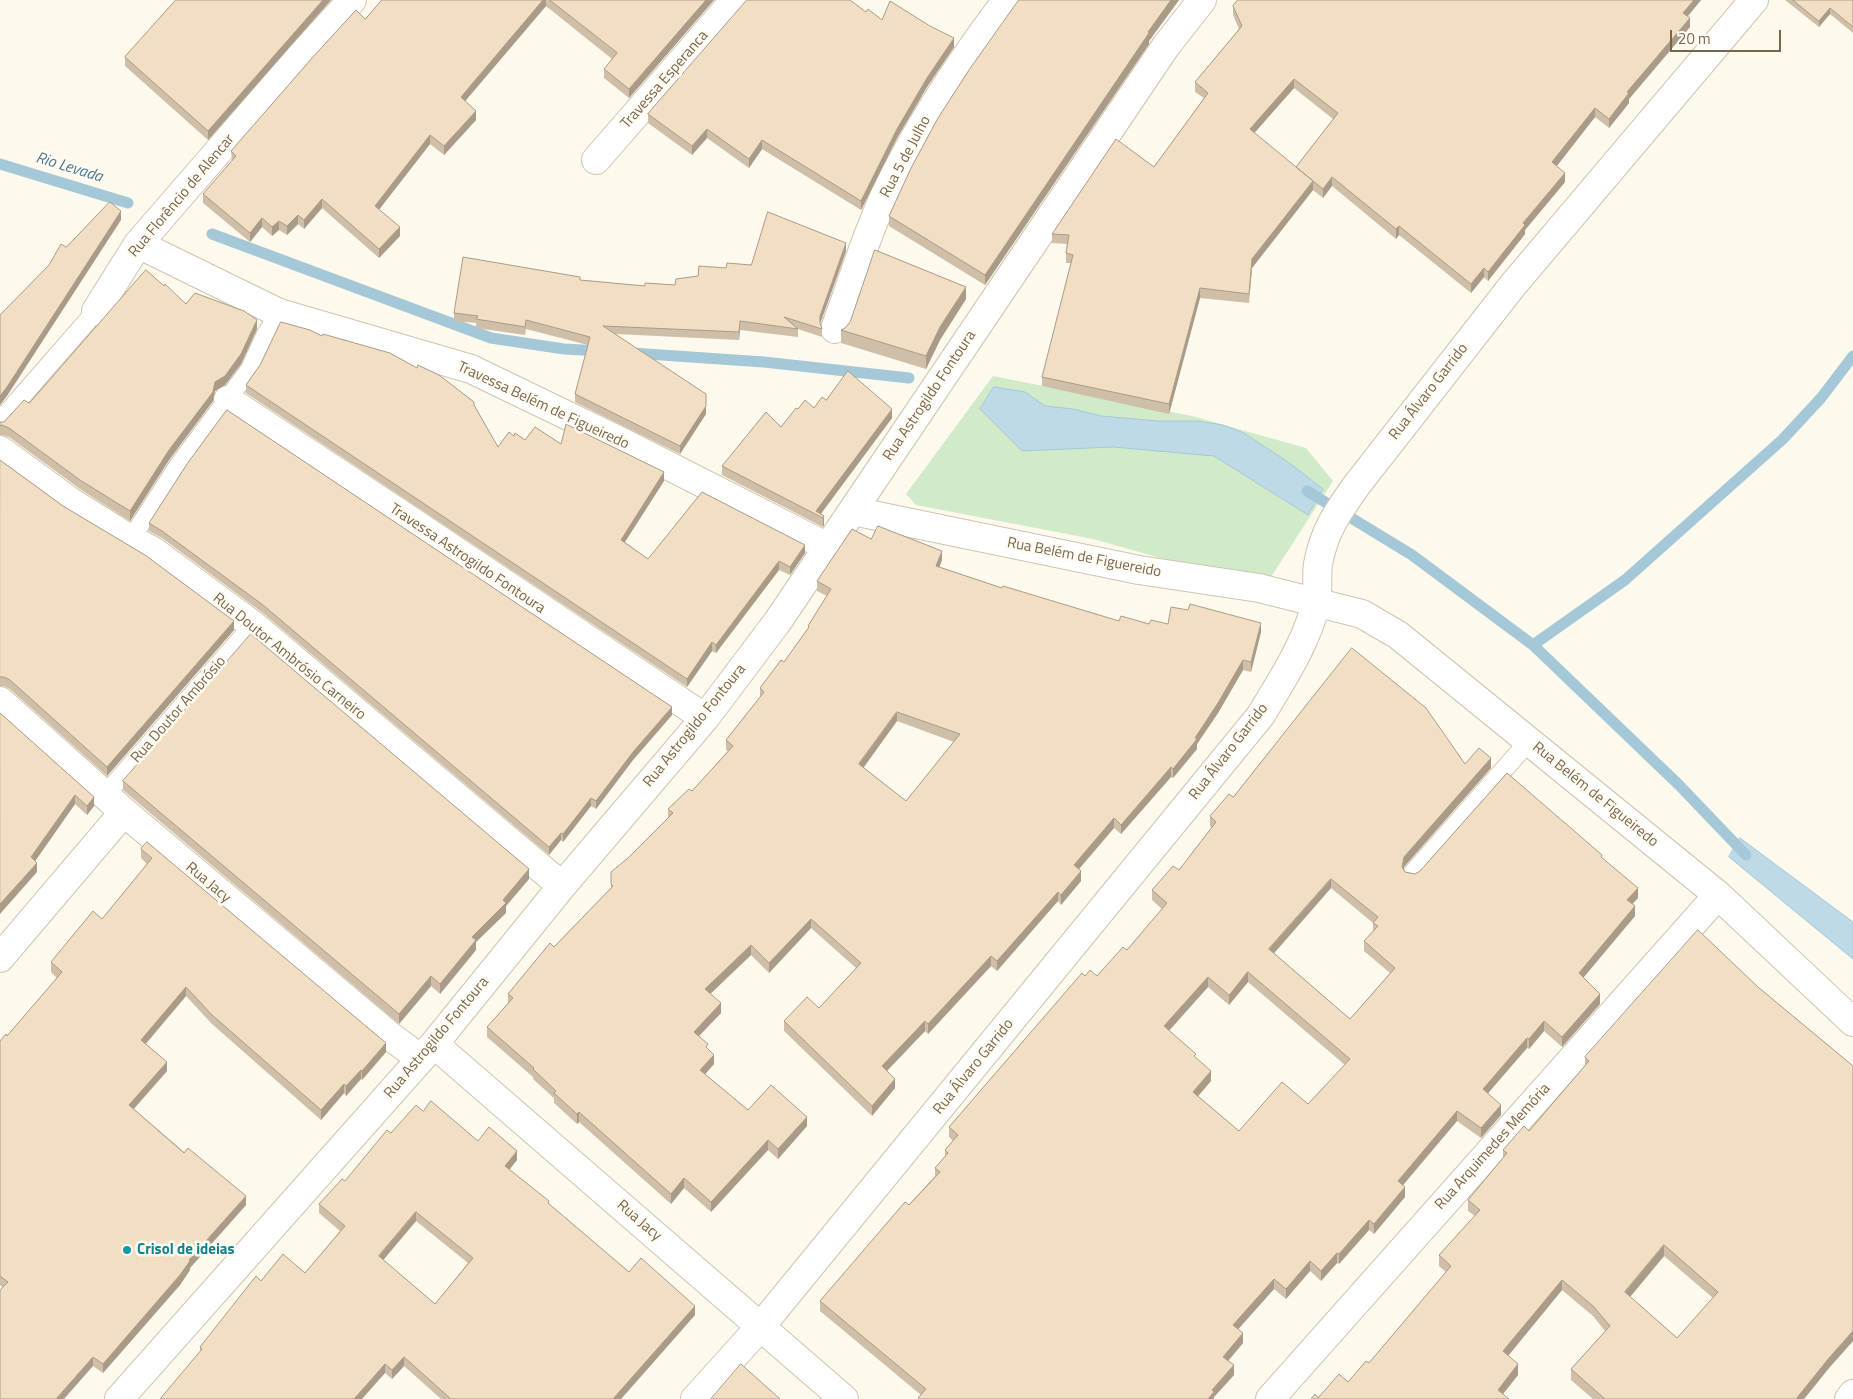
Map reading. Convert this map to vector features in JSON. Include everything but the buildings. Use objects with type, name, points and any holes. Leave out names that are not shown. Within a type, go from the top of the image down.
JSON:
[{"type":"street","name":"Rua Florêncio de Alencar","points":[[96,311],[138,244],[300,57],[352,0]]},
{"type":"street","name":"Travessa Esperanca","points":[[596,160],[735,0]]},
{"type":"street","name":"Rua 5 de Julho","points":[[835,329],[884,198],[918,131],[977,39],[1007,0]]},
{"type":"street","name":"Rua Astrogildo Fontoura","points":[[119,1399],[427,1052],[562,886],[706,718],[778,621],[1166,46],[1202,0]]},
{"type":"street","name":"Rua Álvaro Garrido","points":[[695,1399],[762,1326],[1261,715],[1305,634],[1316,602],[1318,566],[1323,542],[1332,520],[1356,486],[1513,285],[1754,0]]},
{"type":"street","name":"Travessa Belém de Figueiredo","points":[[138,244],[279,313],[471,369],[620,441],[828,547]]},
{"type":"street","name":"Travessa Astrogildo Fontoura","points":[[228,400],[706,718]]},
{"type":"street","name":"Rua Doutor Ambrósio Carneiro","points":[[0,450],[71,502],[153,551],[252,625],[562,886]]},
{"type":"street","name":"Rua Belém de Figuereido","points":[[852,511],[1139,570],[1259,588],[1316,602]]},
{"type":"street","name":"Rua Belém de Figueiredo","points":[[1316,602],[1362,614],[1398,636],[1718,895],[1853,1022]]},
{"type":"street","name":"Rua Jacy","points":[[0,701],[114,803],[390,1036],[427,1052],[762,1326],[844,1399]]},
{"type":"street","points":[[0,958],[114,803]]},
{"type":"street","name":"Rua Arquimedes Memória","points":[[1270,1399],[1718,895]]},
{"type":"street","points":[[1849,1399],[1853,1394]]},
{"type":"lane","name":"Rua Florêncio de Alencar","points":[[0,421],[96,311]]},
{"type":"lane","points":[[131,539],[178,466],[250,369],[265,336],[279,313]]},
{"type":"lane","name":"Rua Doutor Ambrósio","points":[[114,803],[252,625]]},
{"type":"lane","points":[[1412,874],[1529,741]]},
{"type":"green space","points":[[993,376],[1192,416],[1306,448],[1333,481],[1271,577],[1253,584],[1093,539],[916,505],[906,494]]},
{"type":"water","points":[[994,387],[1025,392],[1045,406],[1073,409],[1101,416],[1158,421],[1198,421],[1223,425],[1244,433],[1288,462],[1323,489],[1308,515],[1214,456],[1113,447],[1022,451],[980,409]]},
{"type":"water","points":[[1740,838],[1853,922],[1853,959],[1729,857]]},
{"type":"waterway","name":"Rio Levada","points":[[0,164],[128,203]]},
{"type":"waterway","points":[[212,234],[491,338],[564,349],[601,351]]},
{"type":"waterway","points":[[632,353],[764,362],[909,378]]},
{"type":"waterway","points":[[1533,645],[1625,580],[1783,439],[1821,398],[1853,356]]},
{"type":"waterway","points":[[1307,491],[1412,555],[1533,645],[1679,785],[1746,855]]},
{"type":"place","name":"Crisol de ideias","points":[[127,1250]]}]
